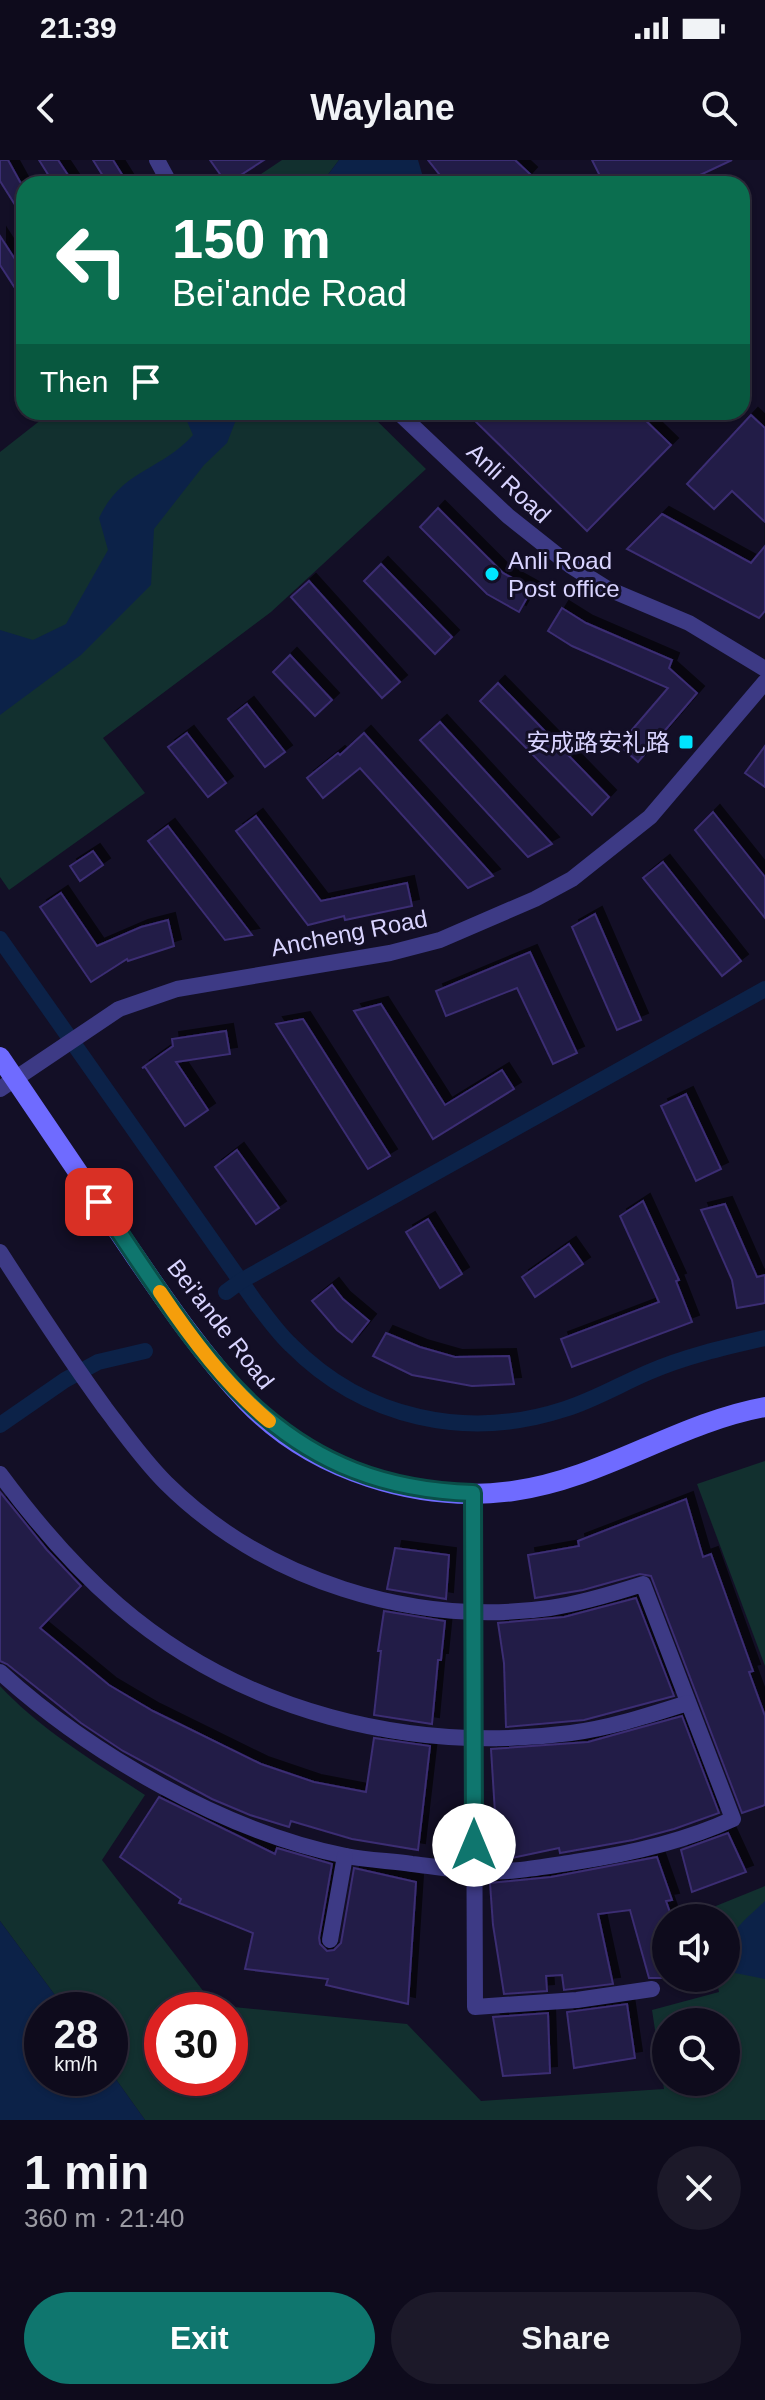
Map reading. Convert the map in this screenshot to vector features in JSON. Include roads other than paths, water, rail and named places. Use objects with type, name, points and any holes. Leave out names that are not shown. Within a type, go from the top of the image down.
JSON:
[{"type":"street","name":"Anli Road","points":[[406,420],[508,516],[571,566],[606,588],[689,623],[765,669]]},
{"type":"street","name":"Ancheng Road","points":[[7,1084],[119,1009],[177,989],[390,953],[440,940],[535,899],[572,879],[650,817],[765,682]]},
{"type":"street","name":"Bei'ande Road","points":[[0,1057],[7,1084],[218,1370],[248,1404],[303,1445],[350,1470],[403,1487],[437,1492],[511,1491],[586,1473],[698,1425],[765,1407]]},
{"type":"street","points":[[0,1252],[89,1386],[164,1481],[200,1514],[298,1572],[342,1590],[379,1599],[474,1611],[548,1608],[589,1601],[643,1584],[733,1819],[703,1833],[603,1858],[537,1867],[475,1872],[345,1856],[226,1818],[155,1782],[80,1735],[0,1672]]},
{"type":"street","points":[[0,1474],[21,1502],[108,1595],[156,1634],[242,1686],[298,1709],[364,1726],[427,1735],[517,1739],[574,1733],[634,1720],[688,1703]]},
{"type":"street","points":[[473,1493],[475,2007],[563,2001],[652,1989]]},
{"type":"street","points":[[330,1940],[345,1856]]},
{"type":"water","points":[[339,160],[418,160],[423,176],[327,176]]},
{"type":"water","points":[[186,420],[236,420],[227,443],[204,465],[154,529],[151,585],[81,655],[0,715],[0,630],[33,640],[66,624],[108,550],[99,518],[108,502],[130,480],[181,447],[193,435]]},
{"type":"water","points":[[765,1901],[765,1979],[740,1974],[741,1924]]},
{"type":"water","points":[[0,1921],[53,1992],[24,1992],[24,2096],[128,2096],[145,2120],[0,2120]]},
{"type":"waterway","points":[[0,939],[268,1319],[320,1370],[351,1391],[419,1417],[491,1423],[565,1409],[677,1361],[765,1338]]},
{"type":"waterway","points":[[226,1292],[765,989]]},
{"type":"waterway","points":[[0,1425],[65,1380],[98,1362],[145,1351]]},
{"type":"place","name":"Anli Road Post office","points":[[492,574]]},
{"type":"place","name":"安成路安礼路","points":[[686,742]]}]
